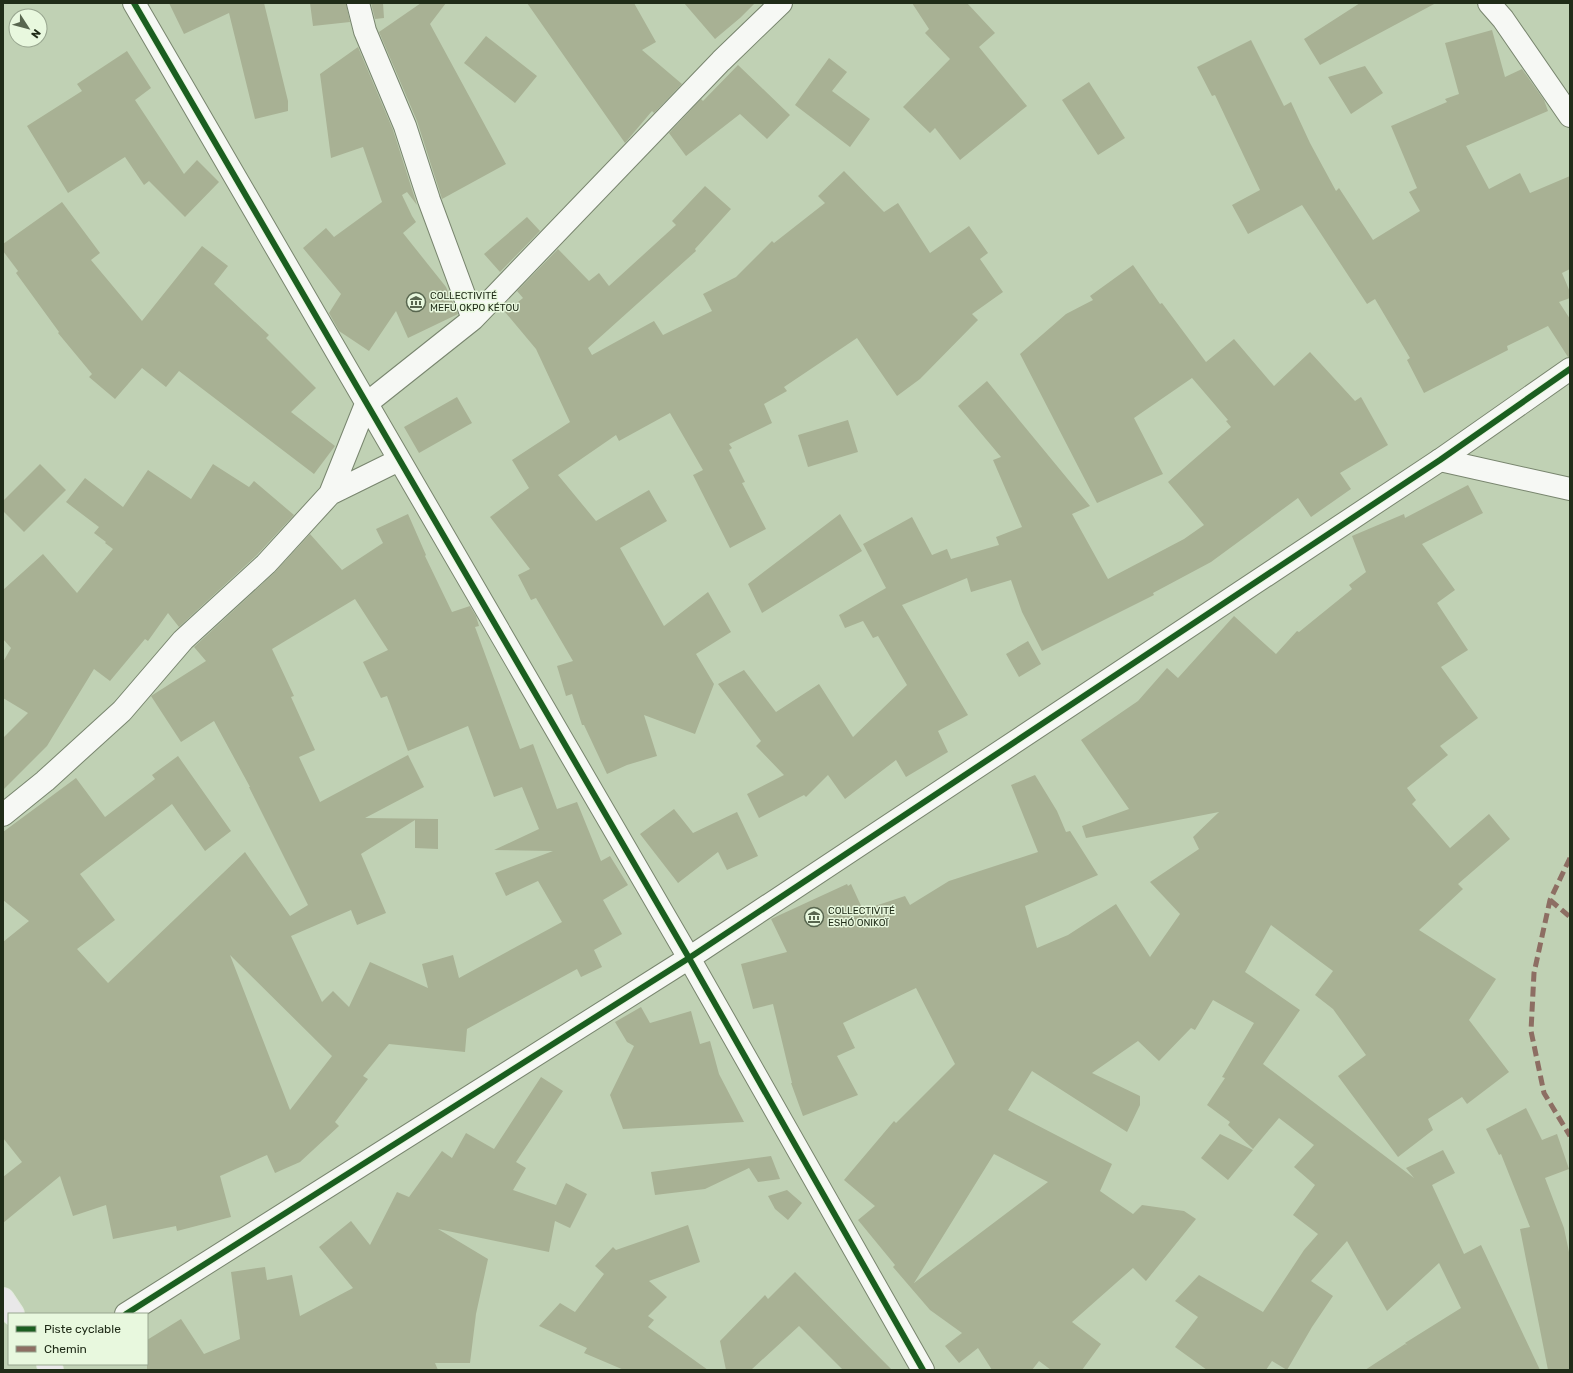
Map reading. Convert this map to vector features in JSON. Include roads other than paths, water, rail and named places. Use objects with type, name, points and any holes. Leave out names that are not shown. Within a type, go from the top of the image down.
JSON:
[{"type":"main road","points":[[3,1299],[12,1313]]},
{"type":"street","points":[[134,3],[689,958],[923,1370]]},
{"type":"street","points":[[358,3],[366,31],[405,126],[432,207],[473,319]]},
{"type":"street","points":[[3,815],[45,781],[122,711],[183,640],[266,564],[330,494],[366,404],[473,319],[722,61],[781,3]]},
{"type":"street","points":[[1489,3],[1503,19],[1570,116]]},
{"type":"street","points":[[128,1313],[689,958],[1440,460],[1570,369]]},
{"type":"street","points":[[330,494],[399,460]]},
{"type":"street","points":[[1440,460],[1570,489]]},
{"type":"place","name":"COLLECTIVITÉ MEFU OKPO KÉTOU","points":[[416,302]]},
{"type":"place","name":"COLLECTIVITÉ ESHÓ ONIKOÏ","points":[[814,917]]}]
